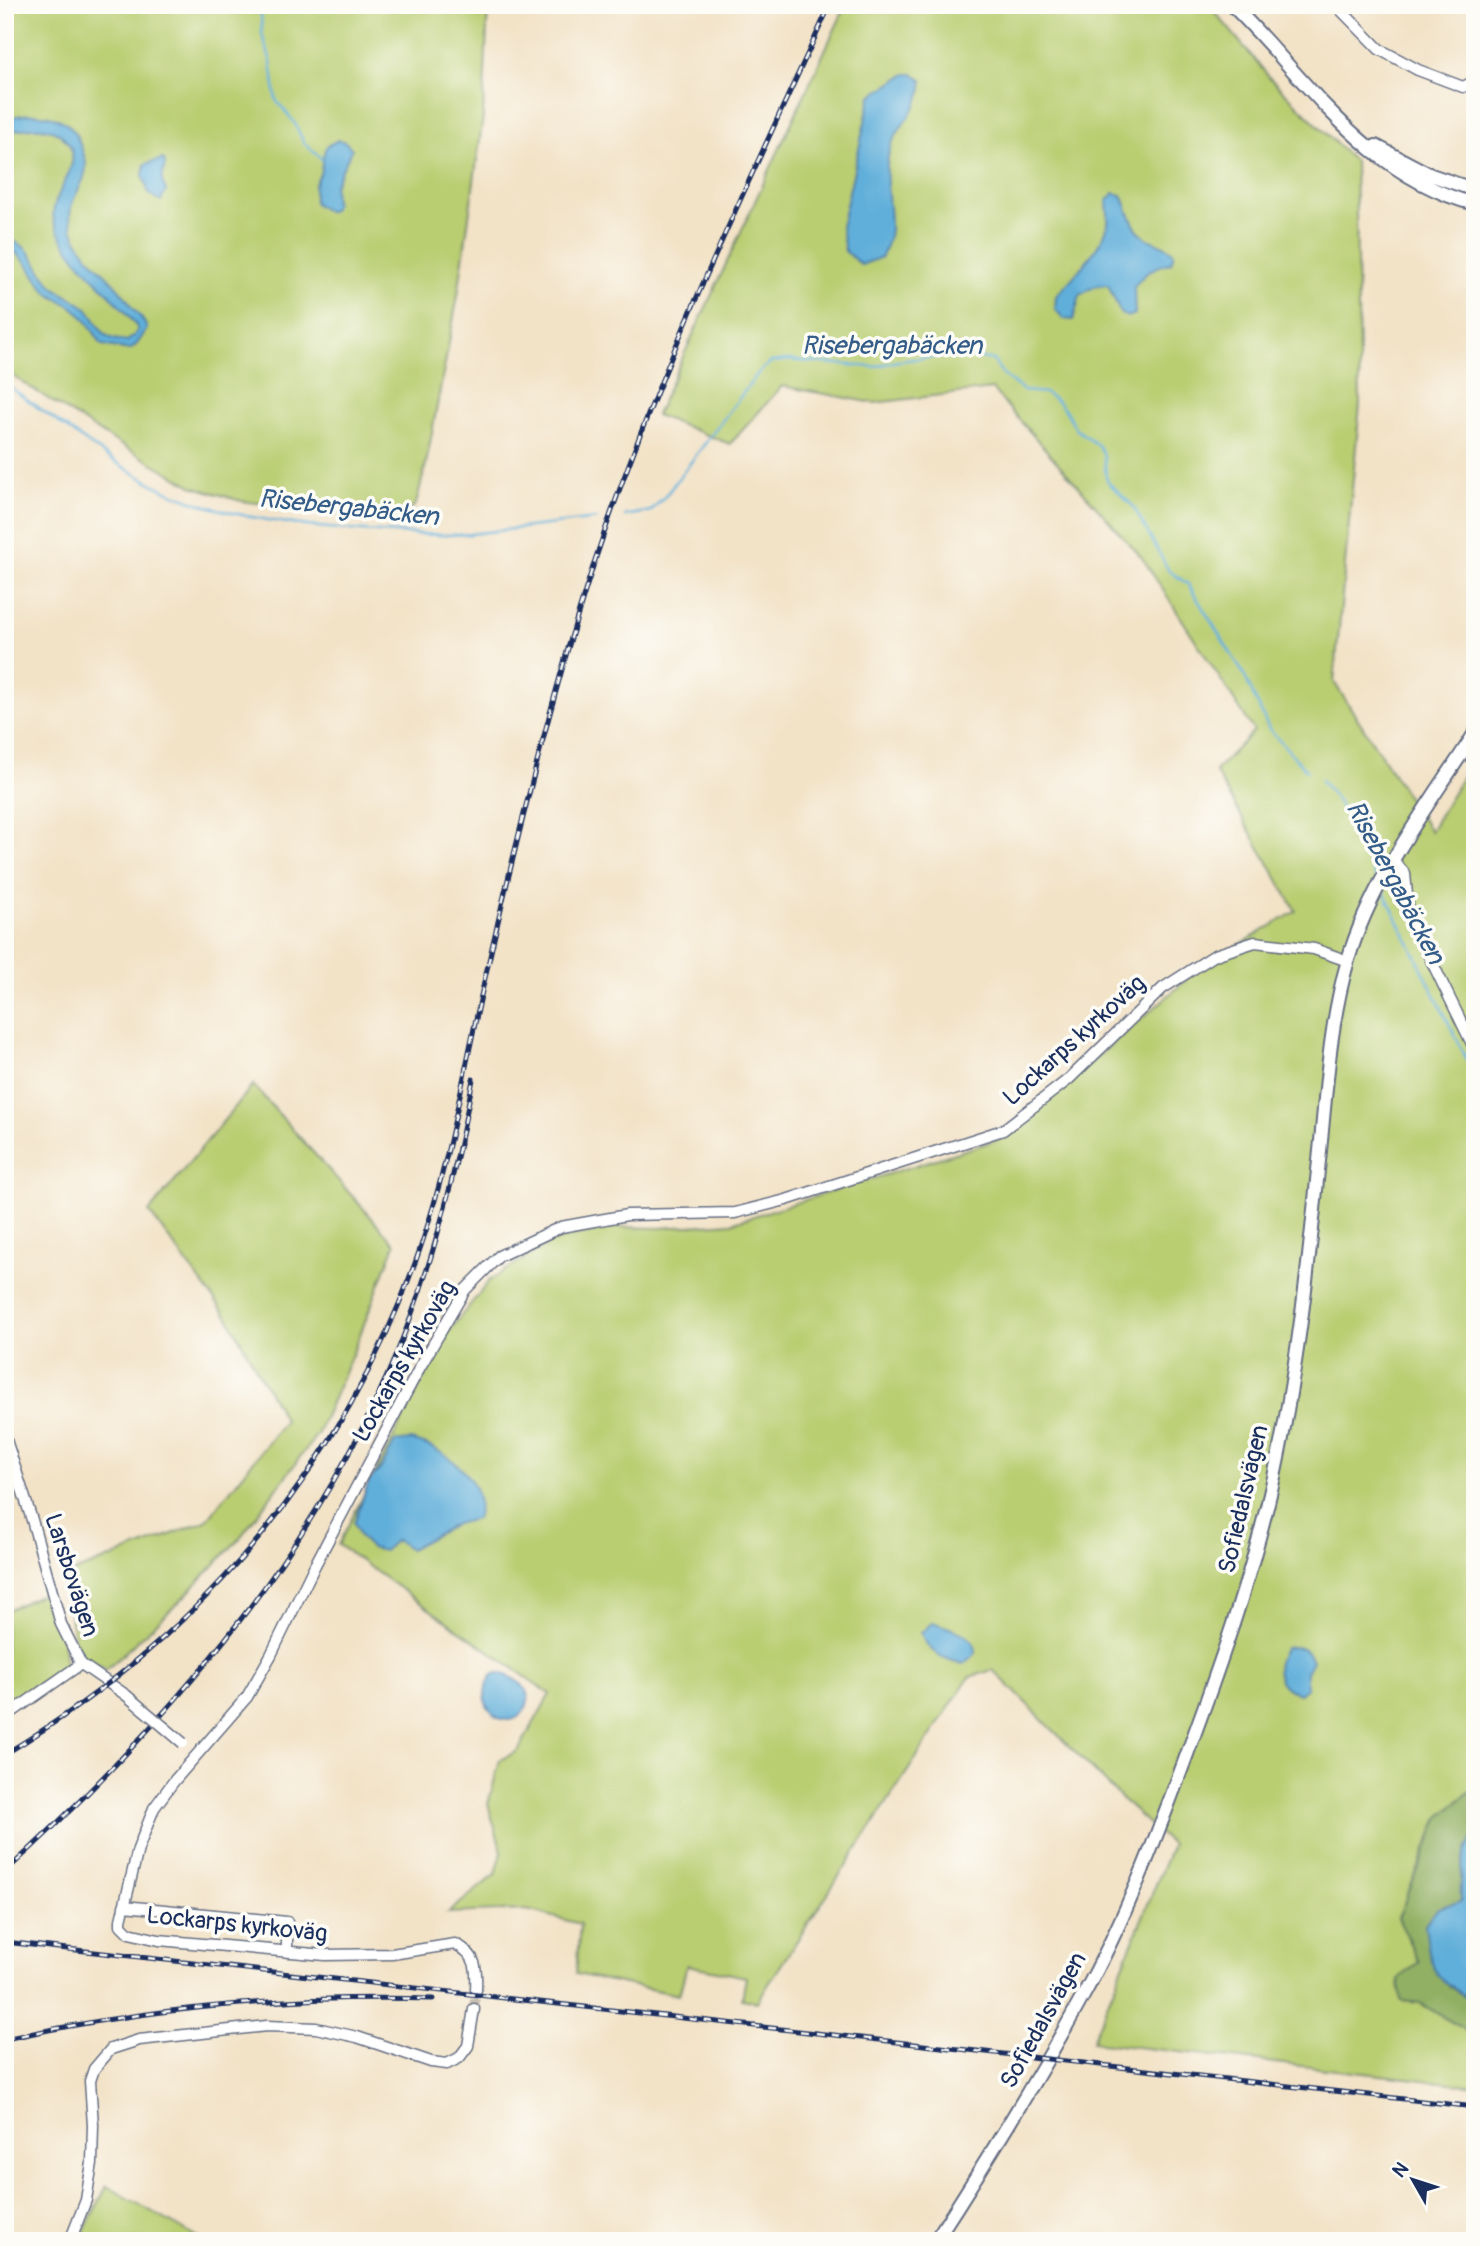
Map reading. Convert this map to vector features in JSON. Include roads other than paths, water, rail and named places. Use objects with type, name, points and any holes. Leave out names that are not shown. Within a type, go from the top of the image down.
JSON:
[{"type":"main road","points":[[1232,6],[1367,149],[1429,189],[1475,204]]},
{"type":"main road","points":[[1336,117],[1371,143],[1410,165],[1475,190]]},
{"type":"main road","name":"Sofiedalsvägen","points":[[935,2241],[989,2158],[1085,1994],[1145,1866],[1221,1663],[1273,1478],[1283,1423],[1309,1262],[1332,1031],[1348,961],[1373,900],[1392,864],[1475,733]]},
{"type":"street","points":[[1336,5],[1371,42],[1396,60],[1464,87],[1475,81]]},
{"type":"street","points":[[1392,864],[1405,874],[1409,915],[1475,1050]]},
{"type":"street","name":"Lockarps kyrkoväg","points":[[476,1990],[476,1962],[468,1952],[455,1944],[363,1956],[287,1952],[159,1940],[135,1935],[121,1925],[138,1849],[154,1808],[247,1697],[420,1367],[465,1290],[499,1256],[561,1227],[627,1215],[735,1213],[786,1200],[1003,1130],[1069,1079],[1163,988],[1215,955],[1255,942],[1314,949],[1348,961]]},
{"type":"street","name":"Larsbovägen","points":[[5,1437],[61,1624],[81,1664],[126,1695],[198,1754]]},
{"type":"street","points":[[5,1717],[81,1664]]},
{"type":"street","points":[[124,1906],[287,1922],[287,1952]]},
{"type":"street","points":[[70,2241],[86,2200],[92,2163],[90,2081],[94,2069],[111,2049],[121,2044],[153,2038],[279,2026],[316,2028],[357,2037],[431,2062],[447,2064],[459,2058],[468,2046],[474,2009]]},
{"type":"water","points":[[906,74],[922,79],[922,89],[915,107],[890,148],[887,168],[889,237],[882,257],[861,265],[845,251],[841,227],[871,96]]},
{"type":"water","points":[[29,114],[46,115],[61,120],[72,129],[80,144],[85,157],[85,172],[73,203],[70,220],[77,240],[89,257],[117,286],[144,321],[147,329],[130,350],[102,345],[80,314],[47,292],[24,260],[5,248],[5,240],[14,241],[27,250],[51,284],[87,309],[108,337],[127,341],[134,336],[138,329],[82,266],[62,239],[55,224],[55,203],[72,159],[71,149],[65,139],[45,128],[5,132],[5,118]]},
{"type":"water","points":[[338,140],[345,142],[352,149],[334,186],[335,205],[331,211],[326,211],[314,203],[314,186],[320,174],[325,149]]},
{"type":"water","points":[[163,159],[165,163],[162,181],[166,191],[161,201],[149,194],[143,175],[145,164]]},
{"type":"water","points":[[1114,193],[1122,195],[1133,223],[1140,232],[1174,253],[1171,263],[1150,271],[1134,287],[1135,314],[1128,317],[1121,314],[1108,285],[1096,286],[1080,295],[1073,320],[1064,319],[1055,309],[1056,296],[1101,241],[1108,223],[1107,201]]},
{"type":"water","points":[[410,1440],[436,1450],[461,1468],[477,1492],[479,1505],[476,1519],[456,1524],[410,1549],[396,1540],[384,1551],[371,1548],[360,1537],[354,1523],[369,1481],[381,1468],[395,1442]]},
{"type":"water","points":[[933,1622],[966,1636],[975,1646],[976,1653],[963,1664],[937,1654],[928,1646],[921,1633]]},
{"type":"water","points":[[1294,1647],[1305,1651],[1312,1661],[1306,1672],[1306,1688],[1300,1694],[1281,1682],[1277,1669],[1285,1648]]},
{"type":"water","points":[[500,1673],[517,1681],[526,1690],[528,1700],[525,1710],[518,1717],[509,1720],[499,1718],[489,1709],[485,1700],[490,1678],[493,1674]]},
{"type":"water","points":[[1475,1836],[1475,2002],[1449,1985],[1436,1971],[1429,1953],[1425,1924],[1438,1908],[1461,1901],[1464,1857]]},
{"type":"waterway","points":[[256,5],[261,15],[262,34],[271,62],[276,100],[294,122],[304,143],[322,159]]},
{"type":"waterway","name":"Risebergabäcken","points":[[625,516],[651,511],[759,372],[771,362],[788,360],[874,367],[933,357],[976,357],[993,360],[1004,376],[1024,391],[1045,393],[1057,401],[1076,429],[1099,446],[1104,455],[1109,483],[1133,506],[1169,571],[1188,584],[1243,673],[1269,729],[1307,771]]},
{"type":"waterway","name":"Risebergabäcken","points":[[5,384],[95,448],[151,483],[217,509],[255,518],[333,529],[444,535],[597,519]]},
{"type":"waterway","name":"Risebergabäcken","points":[[1321,780],[1338,802],[1377,879]]},
{"type":"waterway","name":"Risebergabäcken","points":[[1382,888],[1475,1076]]},
{"type":"tunnel","points":[[474,2009],[476,1990]]},
{"type":"railway","points":[[5,1754],[76,1707],[142,1656],[203,1600],[258,1539],[307,1474],[351,1404],[388,1329],[431,1216],[528,799],[563,665],[601,542],[629,463],[692,309],[830,5]]},
{"type":"railway","points":[[5,1872],[68,1813],[186,1687],[241,1619],[291,1549],[337,1475],[377,1399],[420,1290],[447,1200],[473,1079]]},
{"type":"railway","points":[[5,1942],[1475,2107]]},
{"type":"railway","points":[[5,2039],[111,2019],[218,2006],[325,1999],[433,1999]]}]
